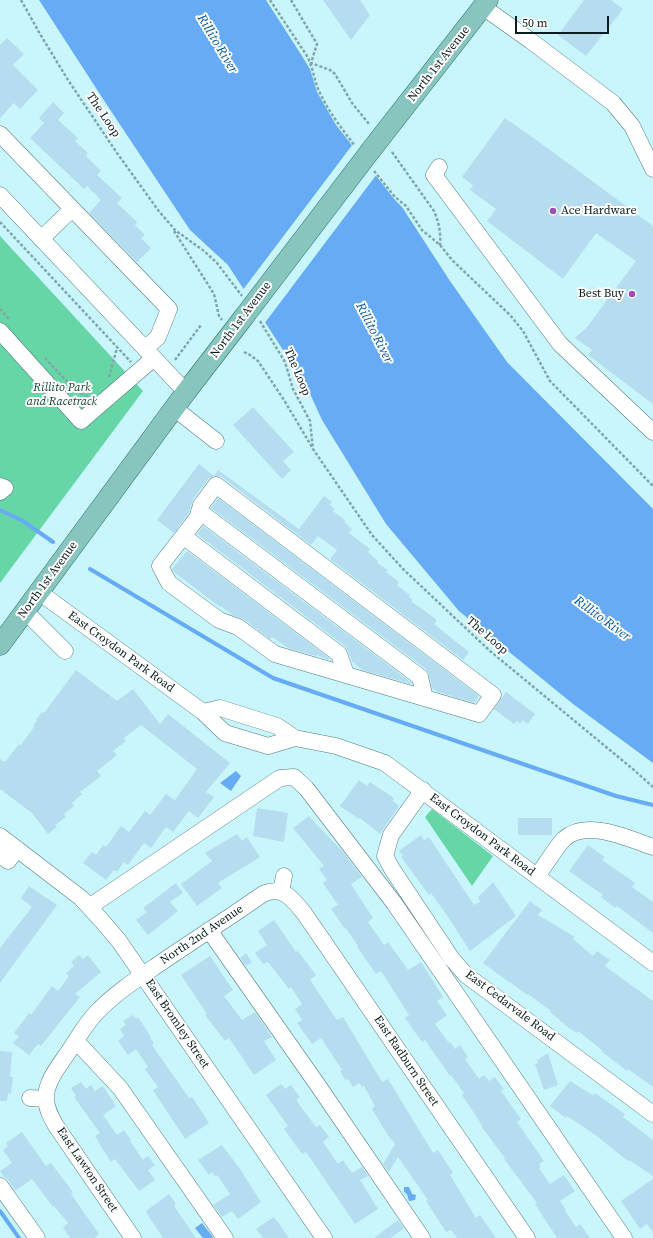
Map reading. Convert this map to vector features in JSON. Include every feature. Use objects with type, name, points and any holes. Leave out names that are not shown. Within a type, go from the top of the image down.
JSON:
[{"type":"main road","name":"North 1st Avenue","points":[[0,645],[186,392],[250,318],[367,155],[486,4]]},
{"type":"street","points":[[486,4],[531,41],[613,103],[632,126],[653,169]]},
{"type":"street","points":[[0,134],[169,309],[150,354],[81,421],[5,326]]},
{"type":"street","points":[[439,167],[434,175],[560,344],[653,432]]},
{"type":"street","points":[[0,195],[186,392]]},
{"type":"street","points":[[41,239],[72,209]]},
{"type":"street","points":[[174,408],[216,440]]},
{"type":"street","points":[[216,485],[493,695],[479,714],[275,654],[238,627],[219,620],[169,583],[160,566],[184,536],[198,517],[200,505],[216,485]]},
{"type":"street","points":[[0,486],[5,488],[0,492]]},
{"type":"street","points":[[199,511],[420,677],[425,698]]},
{"type":"street","points":[[184,536],[339,654],[346,674]]},
{"type":"street","name":"East Croydon Park Road","points":[[39,592],[203,712],[225,733],[268,746],[295,738]]},
{"type":"street","points":[[26,611],[65,651]]},
{"type":"street","name":"East Croydon Park Road","points":[[203,712],[220,708],[277,726],[295,738],[336,746],[385,763],[653,963]]},
{"type":"street","points":[[249,740],[255,736],[257,727],[250,718]]},
{"type":"street","points":[[89,907],[280,778],[294,777],[306,788],[394,903],[624,1238]]},
{"type":"street","name":"East Cedarvale Road","points":[[423,790],[391,835],[385,856],[392,869],[452,959],[466,975],[653,1114]]},
{"type":"street","points":[[537,876],[565,838],[576,832],[588,829],[598,829],[653,847]]},
{"type":"street","name":"East Bromley Street","points":[[0,836],[80,898],[119,941],[324,1238]]},
{"type":"street","points":[[0,854],[8,861],[17,849]]},
{"type":"street","points":[[279,891],[284,876]]},
{"type":"street","name":"North 2nd Avenue","points":[[46,1099],[51,1079],[59,1065],[96,1013],[110,999],[143,974],[263,894],[270,891],[279,891]]},
{"type":"street","name":"East Radburn Street","points":[[279,891],[294,900],[304,913],[527,1238]]},
{"type":"street","points":[[209,930],[317,1084],[422,1238]]},
{"type":"street","points":[[76,1041],[120,1088],[225,1238]]},
{"type":"street","points":[[30,1098],[46,1099]]},
{"type":"street","name":"East Lawton Street","points":[[46,1099],[48,1111],[56,1126],[128,1236]]},
{"type":"street","points":[[0,1186],[37,1238]]},
{"type":"path","name":"The Loop","points":[[21,0],[72,86],[117,153],[170,225],[217,263],[243,297]]},
{"type":"path","points":[[270,0],[311,63],[319,91],[335,119],[367,155],[395,197],[406,206],[417,224],[452,260],[510,315],[523,331],[550,381],[653,486]]},
{"type":"path","points":[[292,0],[317,44],[311,63]]},
{"type":"path","points":[[311,63],[330,70],[335,74],[352,103],[369,124]]},
{"type":"path","points":[[392,152],[434,211],[440,228],[440,246]]},
{"type":"path","points":[[0,222],[133,364]]},
{"type":"path","points":[[170,225],[214,294],[219,316],[222,320]]},
{"type":"path","points":[[0,309],[5,326]]},
{"type":"path","name":"The Loop","points":[[250,318],[287,367],[293,390],[310,421],[313,449],[372,535],[403,569],[490,651],[634,770],[653,788]]},
{"type":"path","points":[[172,363],[201,325]]},
{"type":"path","points":[[105,382],[110,376],[117,347]]},
{"type":"path","points":[[244,352],[258,361],[284,400],[313,449]]},
{"type":"path","points":[[42,354],[73,388],[86,396],[94,393]]},
{"type":"green space","name":"Rillito Park and Racetrack","points":[[0,236],[143,391],[0,583]]},
{"type":"green space","points":[[432,809],[493,856],[472,886],[425,817]]},
{"type":"water","name":"Rillito River","points":[[39,0],[266,0],[310,69],[317,92],[336,125],[402,207],[450,281],[507,362],[653,509],[653,763],[573,704],[459,611],[386,524],[322,420],[307,387],[228,265],[190,230]]},
{"type":"water","points":[[236,771],[241,776],[231,791],[220,783]]},
{"type":"water","points":[[404,1187],[409,1187],[412,1194],[416,1195],[415,1200],[409,1201],[407,1194],[404,1192]]},
{"type":"water","points":[[202,1223],[213,1237],[212,1238],[203,1238],[195,1228]]},
{"type":"pier","points":[[353,144],[377,174],[264,324],[242,291]]},
{"type":"building","points":[[323,0],[360,0],[370,15],[351,40]]},
{"type":"building","points":[[584,0],[611,0],[623,9],[586,56],[558,35]]},
{"type":"building","points":[[7,38],[24,54],[13,65],[38,90],[20,109],[14,103],[0,118],[0,45]]},
{"type":"building","points":[[53,102],[64,113],[58,120],[78,138],[75,141],[88,153],[86,156],[101,171],[97,175],[122,198],[117,203],[137,222],[135,225],[145,235],[141,238],[151,248],[137,262],[89,213],[101,200],[87,186],[84,189],[30,138],[44,123],[39,118]]},
{"type":"building","points":[[505,118],[653,226],[653,404],[588,355],[592,350],[575,338],[587,327],[636,261],[596,233],[563,279],[487,221],[496,209],[470,190],[473,185],[462,177]]},
{"type":"building","points":[[253,407],[294,452],[283,461],[291,470],[282,479],[233,425]]},
{"type":"building","points":[[199,464],[214,476],[208,479],[193,499],[189,513],[174,533],[157,520]]},
{"type":"building","points":[[218,470],[299,529],[324,496],[332,502],[330,505],[335,509],[333,511],[346,521],[344,522],[352,529],[349,533],[370,549],[368,552],[378,561],[377,563],[388,570],[386,572],[399,582],[397,585],[410,595],[409,597],[413,600],[411,601],[437,620],[434,624],[469,652],[463,660],[330,559],[337,550],[318,536],[311,545],[222,477],[214,476]]},
{"type":"building","points":[[218,498],[479,696],[474,703],[438,692],[432,688],[426,669],[211,508]]},
{"type":"building","points":[[203,526],[412,683],[411,684],[362,670],[352,661],[345,646],[197,534]]},
{"type":"building","points":[[187,551],[329,658],[328,660],[317,655],[316,656],[288,648],[272,637],[270,639],[243,619],[232,615],[221,606],[220,607],[174,572],[172,569]]},
{"type":"building","points":[[76,670],[117,701],[133,689],[160,724],[168,714],[230,763],[206,792],[214,797],[198,818],[189,811],[173,832],[166,827],[151,848],[144,843],[128,865],[124,862],[117,872],[114,870],[106,880],[83,863],[92,852],[96,855],[103,845],[106,847],[121,826],[129,832],[145,811],[150,815],[166,794],[175,800],[197,769],[141,725],[124,738],[126,741],[113,751],[117,755],[97,771],[101,776],[80,792],[82,794],[72,803],[74,806],[64,814],[66,817],[55,825],[57,827],[48,834],[32,813],[0,789],[0,759],[5,762],[19,744],[20,746],[34,727],[33,726],[37,721],[36,720],[42,712],[44,713]]},
{"type":"building","points":[[506,692],[535,714],[528,724],[523,720],[520,724],[517,721],[514,724],[494,709]]},
{"type":"building","points":[[359,780],[367,786],[370,782],[394,798],[393,801],[399,806],[380,834],[360,818],[359,819],[340,806]]},
{"type":"building","points":[[257,808],[288,813],[284,842],[253,836]]},
{"type":"building","points":[[309,816],[343,852],[362,877],[351,884],[373,918],[368,922],[384,945],[388,942],[408,970],[421,962],[443,997],[437,1001],[447,1015],[435,1024],[455,1049],[460,1045],[468,1057],[465,1059],[479,1079],[484,1075],[489,1081],[495,1077],[504,1089],[501,1091],[521,1119],[517,1122],[544,1161],[539,1164],[541,1167],[539,1168],[550,1184],[564,1175],[575,1191],[560,1201],[576,1227],[580,1224],[590,1238],[557,1238],[535,1204],[537,1203],[481,1126],[482,1125],[462,1095],[464,1093],[451,1075],[450,1076],[425,1040],[422,1042],[405,1018],[409,1015],[381,971],[376,974],[346,928],[345,929],[331,909],[338,905],[323,883],[327,880],[319,869],[324,866],[293,828]]},
{"type":"building","points":[[518,818],[552,818],[552,835],[518,835]]},
{"type":"building","points":[[237,834],[242,841],[247,837],[260,857],[218,883],[222,888],[197,906],[181,884],[212,861],[205,853]]},
{"type":"building","points":[[421,835],[424,840],[429,837],[474,905],[480,902],[478,897],[493,882],[516,916],[470,951],[431,893],[429,895],[401,857],[403,856],[399,851]]},
{"type":"building","points":[[588,845],[605,857],[602,860],[635,883],[632,887],[653,902],[653,933],[617,906],[615,908],[601,897],[603,895],[569,871]]},
{"type":"building","points":[[176,883],[183,893],[170,902],[178,911],[148,935],[136,920],[147,912],[143,908]]},
{"type":"building","points":[[29,886],[57,905],[0,983],[0,948],[32,907],[21,898]]},
{"type":"building","points":[[530,901],[542,910],[538,915],[575,937],[573,939],[593,956],[597,951],[610,960],[605,966],[653,1001],[653,1087],[628,1069],[627,1071],[578,1031],[577,1033],[569,1028],[550,1012],[551,1011],[483,963]]},
{"type":"building","points":[[274,920],[296,952],[298,951],[316,975],[310,980],[337,1020],[343,1017],[382,1082],[388,1079],[433,1153],[438,1150],[453,1173],[450,1175],[476,1218],[480,1215],[496,1238],[457,1238],[451,1230],[446,1232],[426,1201],[428,1200],[398,1157],[389,1172],[383,1164],[395,1144],[372,1109],[375,1106],[364,1086],[362,1087],[359,1083],[353,1087],[348,1079],[346,1081],[340,1071],[342,1070],[321,1038],[312,1044],[297,1023],[302,1020],[295,1009],[302,1004],[291,987],[289,989],[268,962],[263,964],[255,953],[267,945],[258,931]]},
{"type":"building","points":[[246,953],[252,962],[246,966],[240,958]]},
{"type":"building","points":[[79,955],[83,959],[88,955],[101,972],[75,994],[80,997],[41,1046],[38,1044],[29,1055],[13,1043],[19,1036],[14,1033],[29,1013],[31,1015],[52,986],[58,991],[69,976],[66,973],[74,966],[71,962]]},
{"type":"building","points":[[210,956],[233,990],[224,996],[242,1020],[255,1012],[272,1037],[264,1041],[276,1060],[254,1075],[229,1038],[225,1041],[205,1015],[207,1014],[181,975]]},
{"type":"building","points":[[133,1015],[136,1019],[138,1017],[154,1043],[152,1045],[189,1098],[192,1097],[209,1123],[185,1139],[153,1090],[158,1087],[145,1069],[148,1067],[136,1049],[128,1055],[118,1041],[124,1036],[120,1029],[126,1025],[123,1021]]},
{"type":"building","points":[[0,1051],[12,1052],[10,1077],[13,1077],[11,1094],[8,1093],[7,1101],[0,1101]]},
{"type":"building","points":[[548,1053],[558,1085],[544,1090],[535,1064],[538,1063],[537,1060]]},
{"type":"building","points":[[570,1081],[594,1096],[595,1093],[625,1114],[623,1117],[653,1140],[653,1176],[629,1160],[628,1161],[594,1134],[567,1116],[566,1118],[550,1106]]},
{"type":"building","points":[[81,1082],[86,1089],[91,1085],[95,1091],[103,1086],[116,1106],[103,1115],[117,1135],[124,1130],[143,1160],[148,1156],[155,1165],[148,1170],[155,1180],[139,1191],[115,1159],[111,1162],[95,1136],[100,1133],[74,1097],[76,1096],[71,1088]]},
{"type":"building","points":[[281,1084],[285,1089],[291,1085],[300,1097],[296,1100],[316,1127],[320,1125],[329,1137],[323,1142],[338,1164],[343,1160],[352,1173],[362,1167],[368,1176],[360,1180],[378,1209],[355,1224],[306,1152],[302,1154],[284,1129],[288,1126],[266,1095]]},
{"type":"building","points":[[22,1132],[46,1166],[51,1163],[73,1192],[71,1194],[99,1234],[94,1238],[70,1238],[63,1227],[68,1223],[54,1206],[53,1207],[32,1179],[15,1191],[8,1180],[4,1177],[0,1171],[12,1163],[3,1150],[8,1146],[6,1143]]},
{"type":"building","points":[[222,1145],[240,1169],[261,1202],[238,1219],[232,1211],[222,1217],[213,1205],[230,1194],[217,1175],[215,1177],[212,1172],[209,1175],[198,1160]]},
{"type":"building","points":[[653,1179],[653,1233],[647,1224],[640,1229],[621,1201]]},
{"type":"building","points":[[169,1194],[176,1204],[174,1206],[196,1238],[163,1238],[149,1217],[146,1211]]},
{"type":"building","points":[[274,1217],[289,1238],[263,1238],[256,1229]]},
{"type":"building","points":[[398,1220],[404,1228],[391,1238],[374,1238]]},
{"type":"waterway","points":[[0,510],[23,521],[53,542]]},
{"type":"waterway","points":[[90,569],[273,678],[616,796],[653,805]]},
{"type":"waterway","points":[[0,1211],[19,1238]]},
{"type":"place","name":"Ace Hardware","points":[[553,211]]},
{"type":"place","name":"Best Buy","points":[[632,294]]}]
